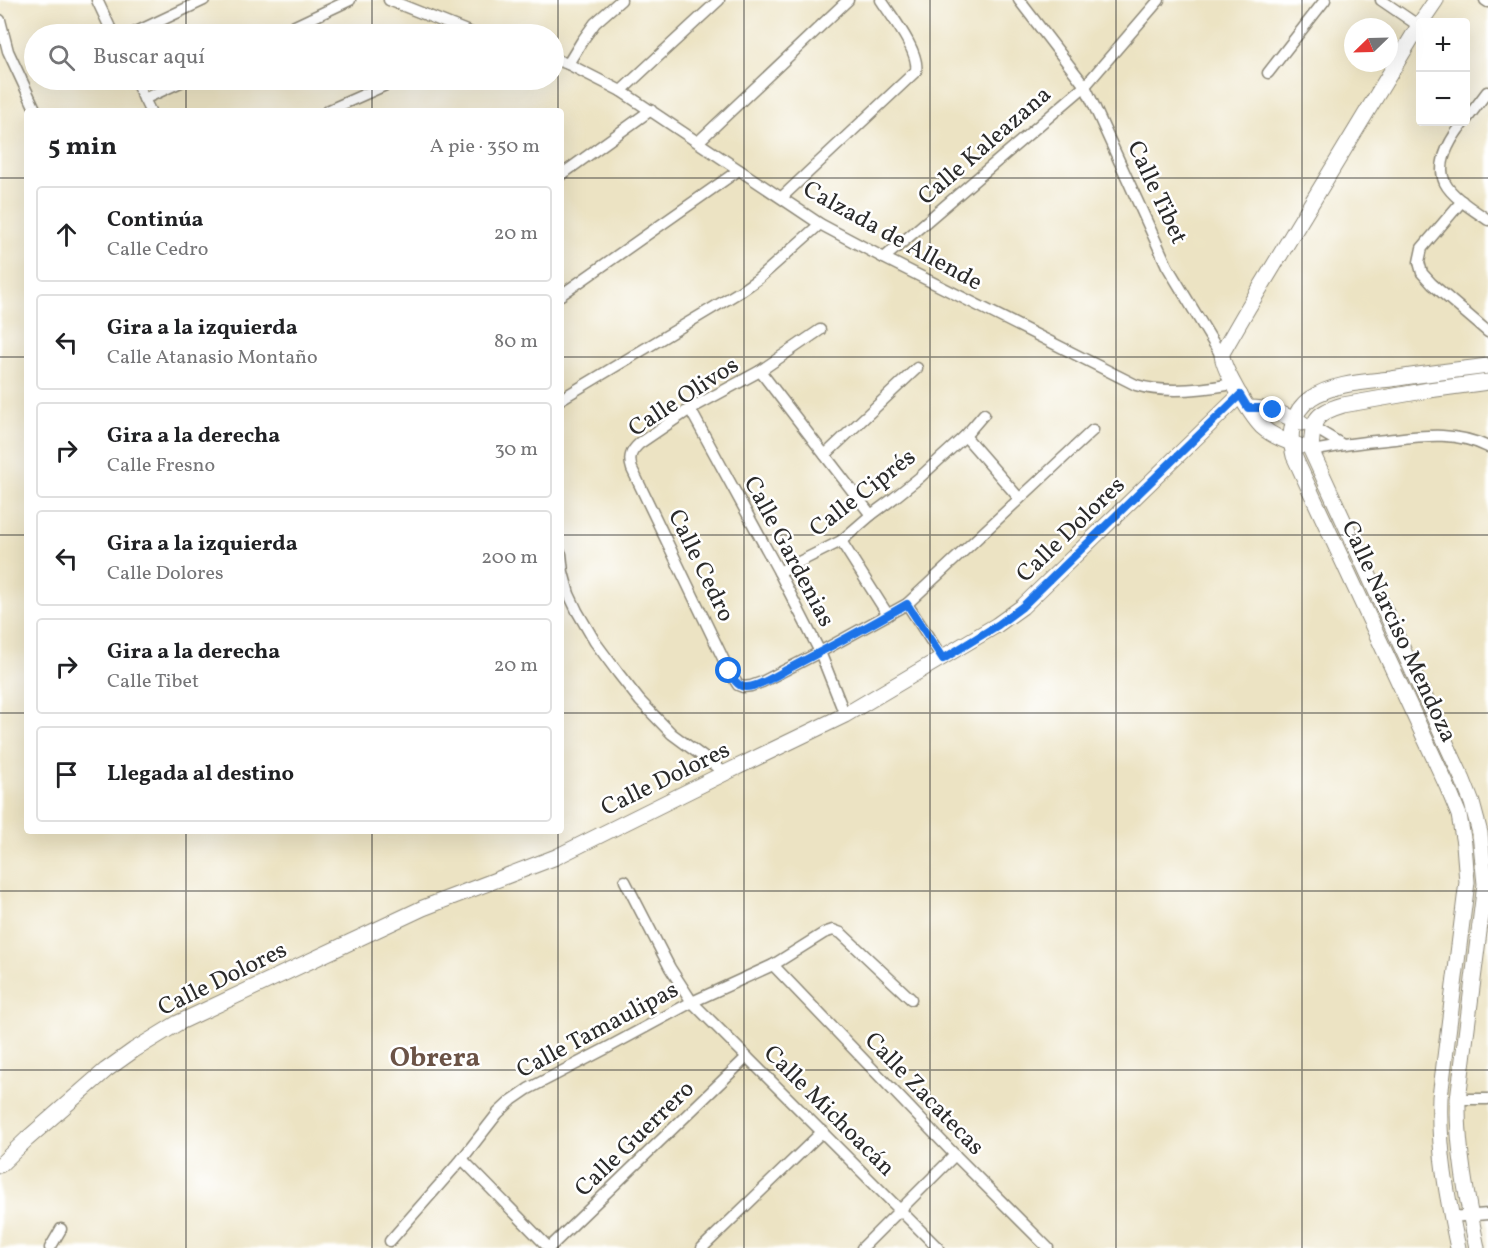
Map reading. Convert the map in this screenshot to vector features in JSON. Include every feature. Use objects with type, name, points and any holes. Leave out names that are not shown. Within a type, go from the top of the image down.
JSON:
[{"type":"street","points":[[97,0],[108,24]]},
{"type":"street","points":[[153,24],[204,0]]},
{"type":"street","points":[[299,24],[350,0]]},
{"type":"street","points":[[389,0],[449,24]]},
{"type":"street","points":[[568,64],[595,24],[621,0]]},
{"type":"street","points":[[621,91],[719,0]]},
{"type":"street","points":[[698,142],[848,0]]},
{"type":"street","points":[[782,197],[916,71],[917,65],[913,50],[881,0]]},
{"type":"street","name":"Calle Kaleazana","points":[[884,258],[1084,86],[1159,0]]},
{"type":"street","points":[[1268,73],[1325,0]]},
{"type":"street","points":[[1381,0],[1416,22]]},
{"type":"street","points":[[1424,18],[1436,0]]},
{"type":"street","name":"Calle Tibet","points":[[1022,2],[1084,86],[1167,266],[1260,425],[1273,435],[1311,450]]},
{"type":"street","points":[[0,20],[8,51],[24,85]]},
{"type":"street","points":[[1222,357],[1222,353],[1248,308],[1416,31]]},
{"type":"street","name":"Calzada de Allende","points":[[564,63],[621,91],[820,224],[1136,385],[1152,388],[1204,389],[1241,395]]},
{"type":"street","points":[[26,90],[35,108]]},
{"type":"street","points":[[140,90],[148,108]]},
{"type":"street","points":[[144,99],[163,90]]},
{"type":"street","points":[[334,108],[374,90]]},
{"type":"street","points":[[1470,114],[1487,92]]},
{"type":"street","points":[[564,173],[651,110]]},
{"type":"street","points":[[1461,126],[1448,147],[1443,162],[1445,183],[1462,201],[1488,220]]},
{"type":"street","points":[[564,294],[739,171]]},
{"type":"street","points":[[1462,201],[1422,248],[1419,262],[1422,273],[1432,284],[1488,332]]},
{"type":"street","points":[[564,397],[741,291],[758,279],[820,224]]},
{"type":"street","name":"Calle Olivos","points":[[630,457],[639,443],[690,409],[760,371],[820,330]]},
{"type":"street","points":[[1293,419],[1311,398],[1338,387],[1488,366]]},
{"type":"street","points":[[825,455],[917,368]]},
{"type":"street","points":[[760,371],[871,515]]},
{"type":"street","points":[[1429,374],[1430,390]]},
{"type":"street","points":[[1312,427],[1322,413],[1343,405],[1488,382]]},
{"type":"street","points":[[1241,395],[1264,408],[1312,427],[1343,445]]},
{"type":"street","name":"Calle Dolores","points":[[0,1165],[27,1138],[106,1070],[178,1023],[423,908],[556,857],[845,715],[998,625],[1022,607],[1241,395]]},
{"type":"street","name":"Calle Gardenias","points":[[690,409],[820,652],[845,715]]},
{"type":"street","name":"Calle Ciprés","points":[[779,572],[841,541],[965,436],[984,414]]},
{"type":"street","name":"Calle Narciso Mendoza","points":[[1293,419],[1291,443],[1294,456],[1447,786],[1461,823],[1467,882],[1440,1097],[1439,1125],[1451,1217],[1458,1248]]},
{"type":"street","name":"Calle Narciso Mendoza","points":[[1312,427],[1311,450],[1318,468],[1484,827],[1486,884],[1458,1099],[1459,1138],[1477,1248]]},
{"type":"street","points":[[820,652],[907,604],[1093,430]]},
{"type":"street","points":[[1311,450],[1426,435],[1460,437],[1488,447]]},
{"type":"street","points":[[965,436],[1019,498]]},
{"type":"street","name":"Calle Cedro","points":[[630,457],[632,469],[729,671],[738,684],[744,687],[762,682],[820,652]]},
{"type":"street","points":[[841,541],[888,615]]},
{"type":"street","points":[[564,571],[577,611],[595,642],[640,701],[672,734],[725,773]]},
{"type":"street","points":[[907,604],[943,659]]},
{"type":"street","name":"Calle Michoacán","points":[[625,881],[670,968],[692,1002],[938,1248]]},
{"type":"street","points":[[1467,882],[1486,884]]},
{"type":"street","name":"Calle Tamaulipas","points":[[390,1241],[462,1159],[498,1113],[512,1100],[528,1089],[692,1002],[773,965],[824,933],[836,930],[847,938],[910,999]]},
{"type":"street","name":"Calle Zacatecas","points":[[773,965],[955,1155],[1048,1248]]},
{"type":"street","name":"Calle Guerrero","points":[[549,1248],[747,1057]]},
{"type":"street","points":[[1458,1099],[1488,1099]]},
{"type":"street","points":[[702,1248],[823,1131]]},
{"type":"street","points":[[862,1248],[955,1155]]},
{"type":"street","points":[[462,1159],[549,1248]]},
{"type":"street","points":[[1451,1217],[1488,1214]]},
{"type":"street","points":[[50,1248],[61,1229]]},
{"type":"district","name":"Obrera","points":[[435,1057]]},
{"type":"route","points":[[729,671],[733,679],[744,687],[762,682],[907,604],[943,659],[998,625],[1022,607],[1240,395],[1248,408],[1273,410]]}]
